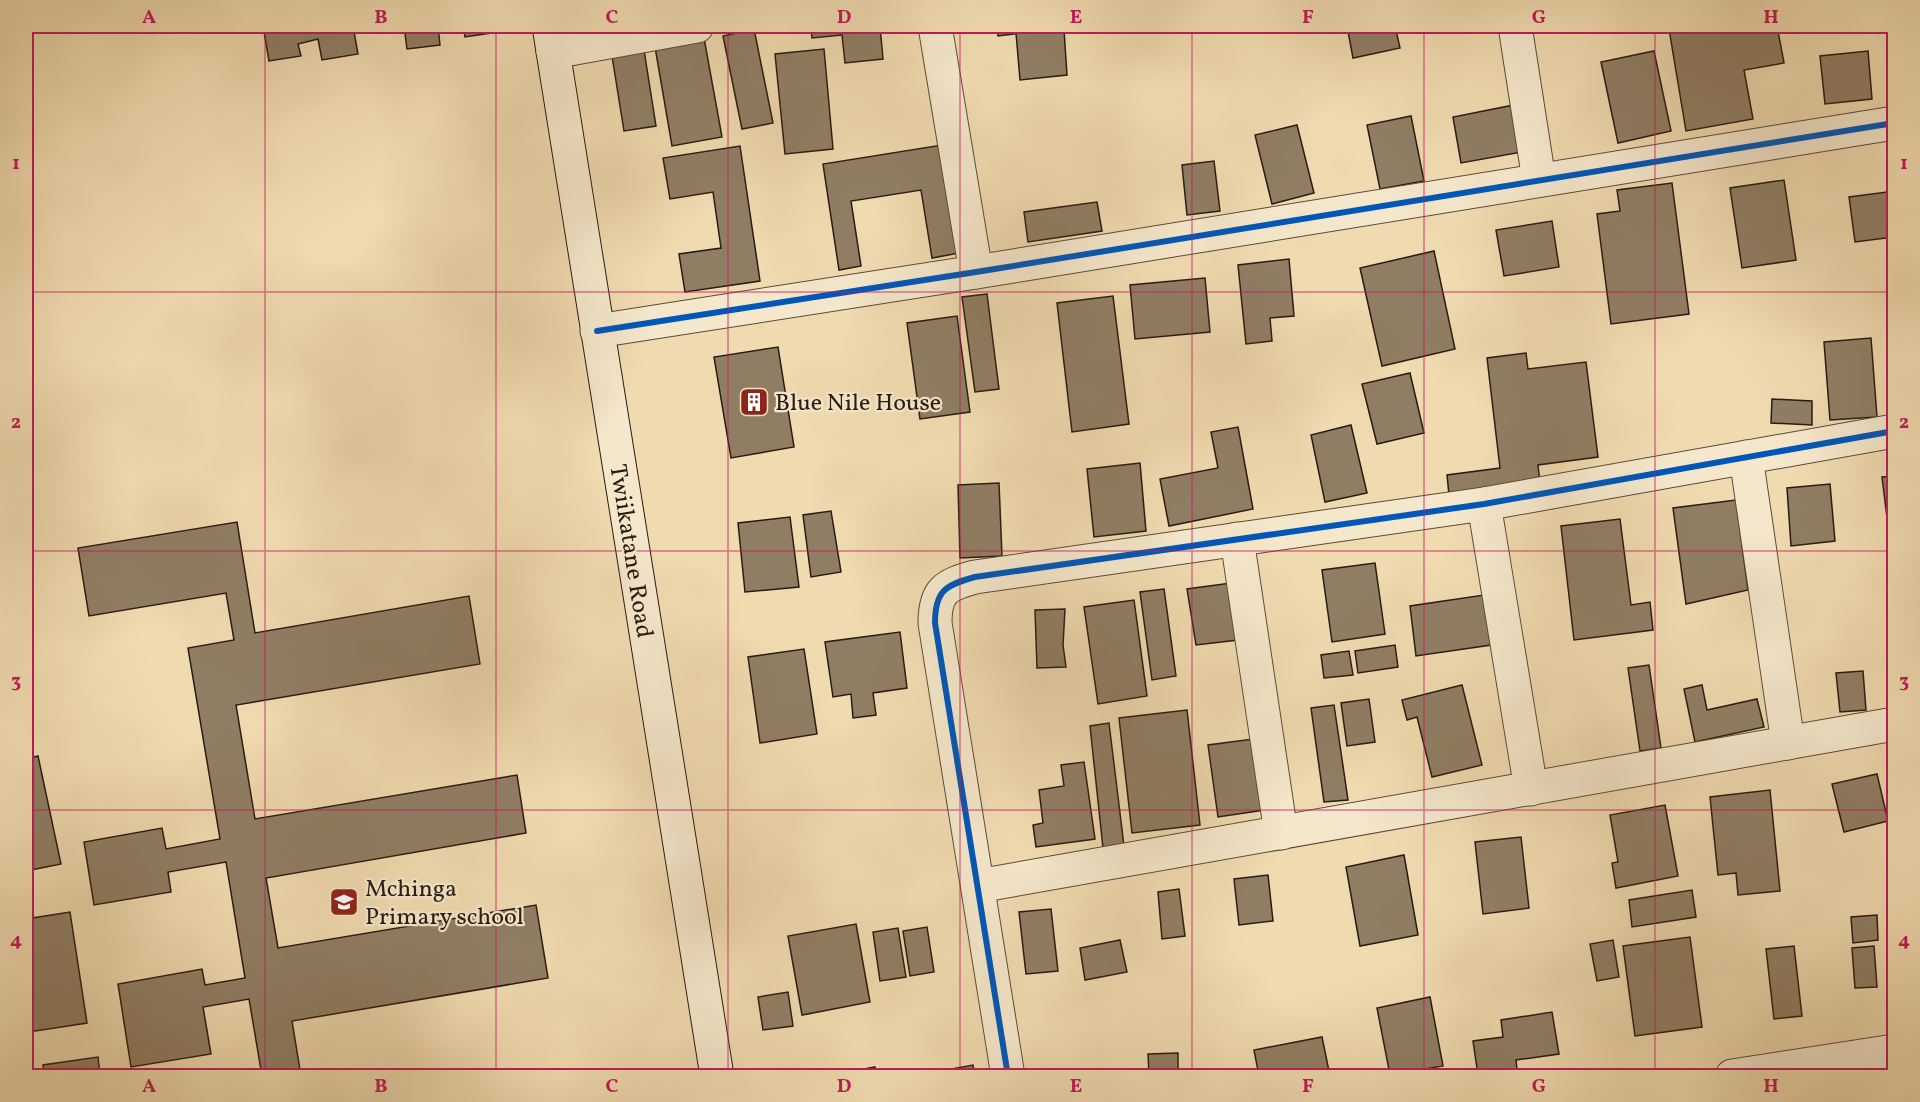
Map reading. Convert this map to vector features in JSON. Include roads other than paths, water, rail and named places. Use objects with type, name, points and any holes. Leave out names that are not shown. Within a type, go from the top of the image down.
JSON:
[{"type":"street","points":[[551,39],[697,26]]},
{"type":"street","points":[[935,26],[976,272]]},
{"type":"street","points":[[1515,26],[1539,180]]},
{"type":"street","name":"Twiikatane Road","points":[[551,39],[717,1077]]},
{"type":"street","points":[[597,331],[1894,123]]},
{"type":"street","points":[[1008,1077],[935,623],[935,606],[940,593],[955,582],[975,577],[1484,504],[1894,431]]},
{"type":"street","points":[[1746,456],[1788,743]]},
{"type":"street","points":[[1484,504],[1531,789]]},
{"type":"street","points":[[1237,539],[1281,833]]},
{"type":"street","points":[[978,886],[1894,724]]},
{"type":"street","points":[[1732,1077],[1894,1051]]},
{"type":"place","name":"Blue Nile House","points":[[754,402]]},
{"type":"place","name":"Mchinga Primary school","points":[[344,902]]}]
